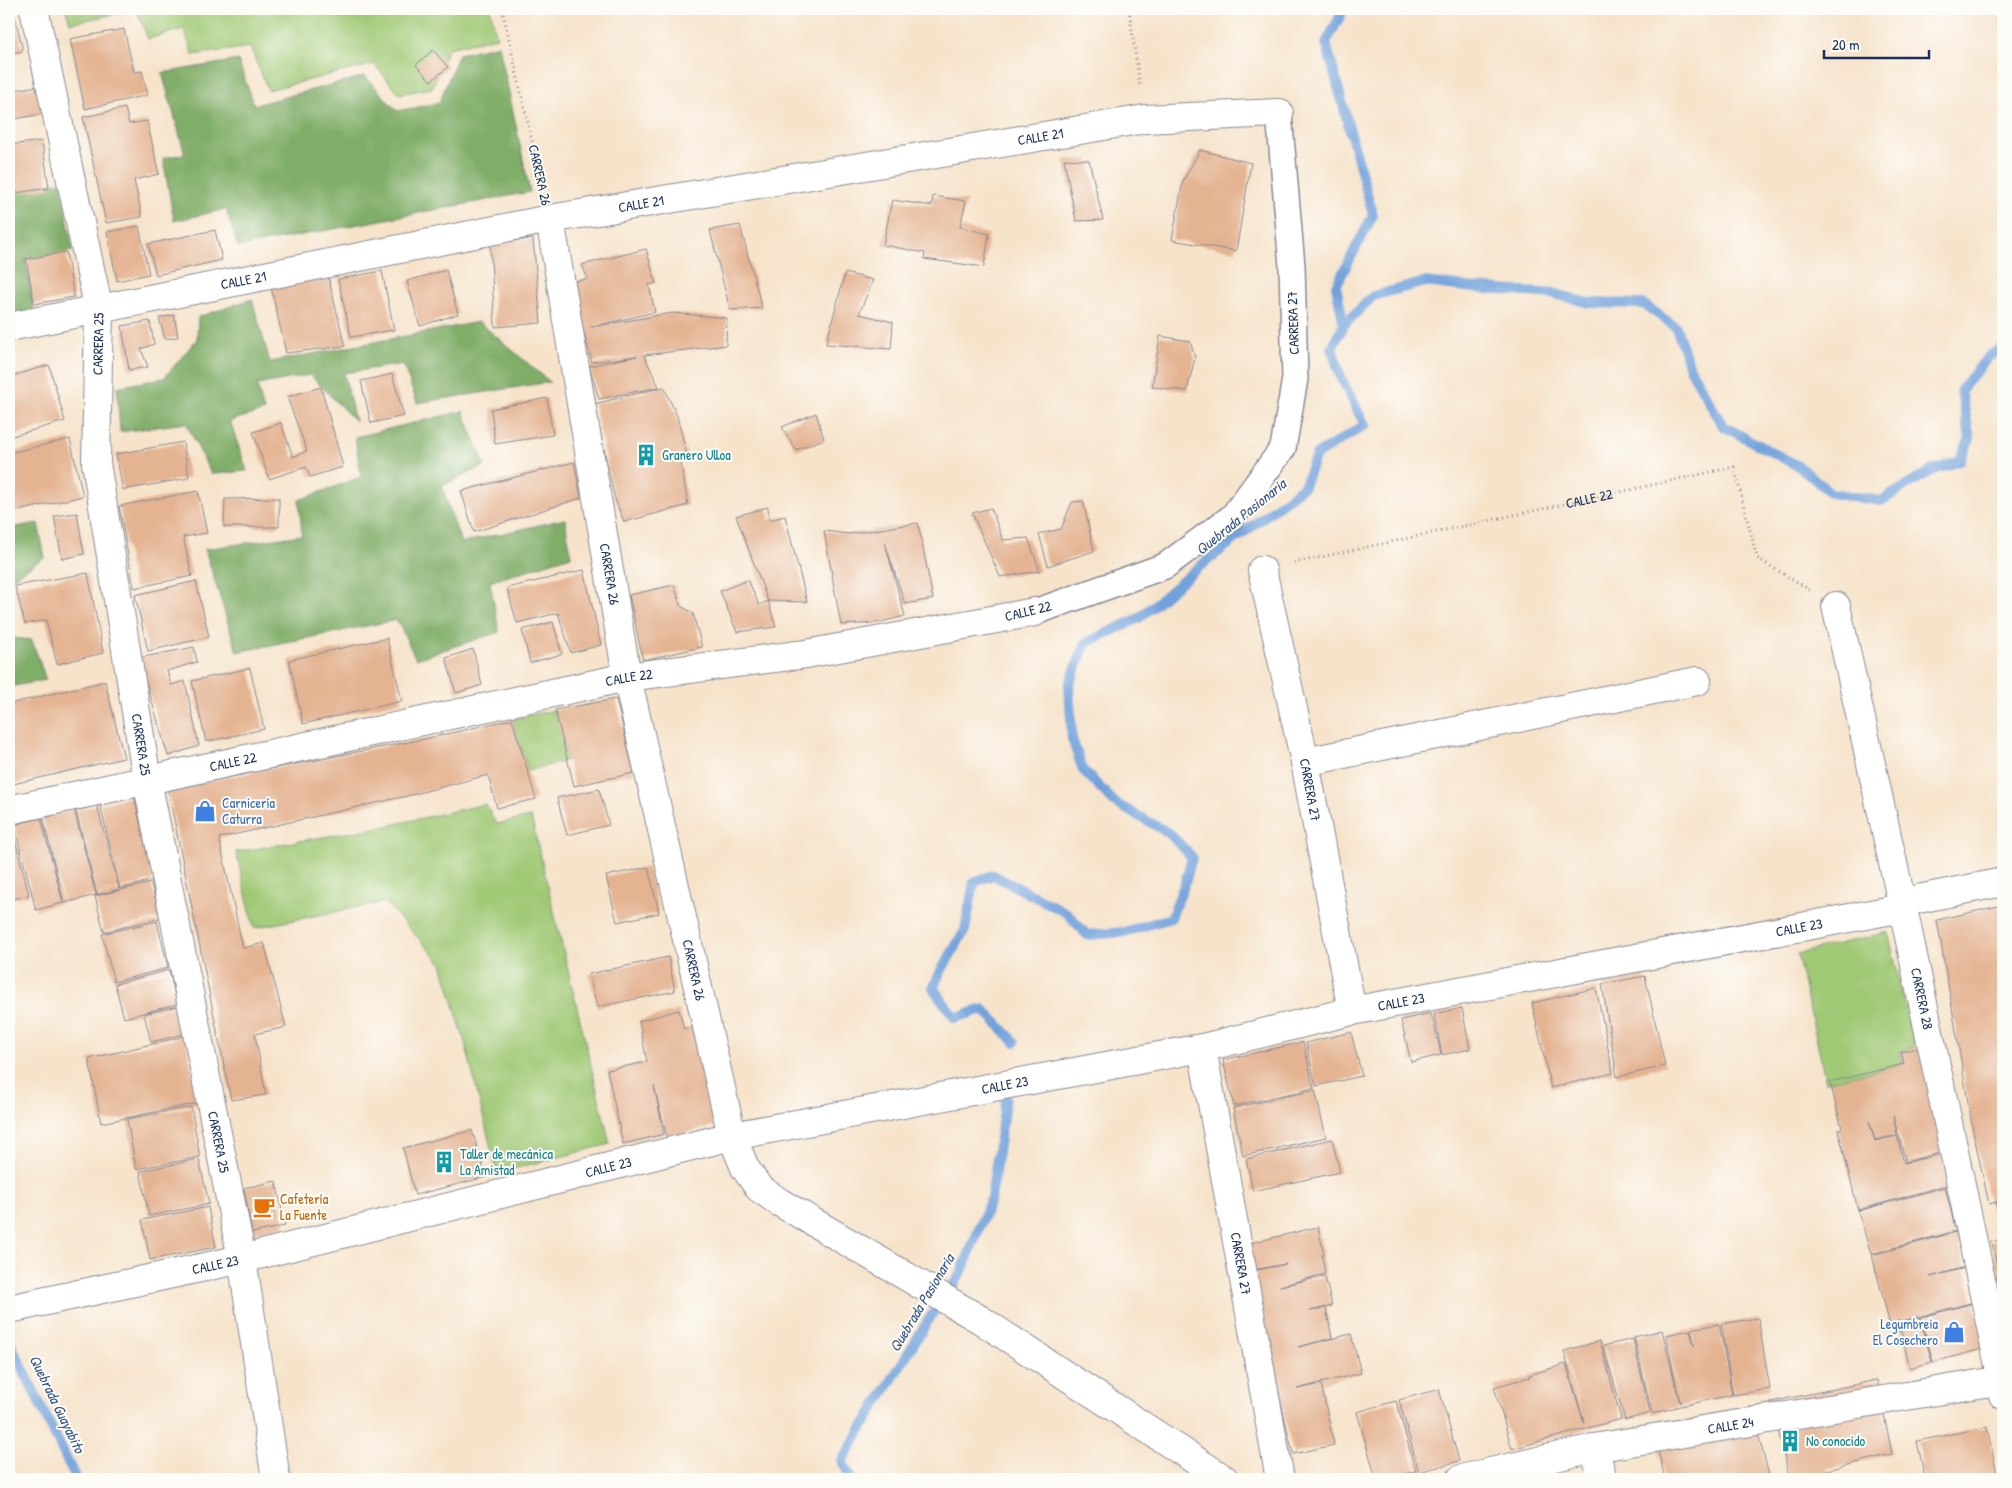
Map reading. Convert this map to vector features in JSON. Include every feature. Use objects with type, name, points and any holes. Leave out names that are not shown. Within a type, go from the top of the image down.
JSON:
[{"type":"street","name":"CARRERA 25","points":[[34,9],[99,310],[96,463],[147,780],[242,1259],[276,1479]]},
{"type":"street","name":"CALLE 21","points":[[9,327],[550,219],[1145,120],[1279,113]]},
{"type":"street","name":"CARRERA 27","points":[[1233,516],[1283,448],[1295,379],[1292,266],[1279,113]]},
{"type":"street","name":"CARRERA 26","points":[[550,219],[626,678],[732,1136],[745,1168],[759,1188],[981,1320],[1224,1479]]},
{"type":"street","name":"CALLE 22","points":[[9,810],[626,678],[806,654],[1035,612],[1164,566],[1233,516]]},
{"type":"street","name":"CARRERA 27","points":[[1262,570],[1305,762],[1352,1011]]},
{"type":"street","name":"CARRERA 28","points":[[1836,606],[1903,908],[2003,1385]]},
{"type":"street","points":[[1305,762],[1697,681]]},
{"type":"street","name":"CALLE 23","points":[[9,1309],[242,1259],[732,1136],[1202,1048],[1352,1011],[1903,908],[1913,900],[2003,882]]},
{"type":"street","name":"CARRERA 27","points":[[1202,1048],[1280,1479]]},
{"type":"street","name":"CALLE 24","points":[[1461,1479],[1594,1448],[2003,1385]]},
{"type":"street","points":[[1594,1448],[1603,1479]]},
{"type":"path","name":"CARRERA 26","points":[[502,9],[550,219]]},
{"type":"path","points":[[1129,9],[1145,120]]},
{"type":"path","name":"CALLE 22","points":[[1262,570],[1734,467],[1757,558],[1836,606]]},
{"type":"green space","points":[[66,9],[490,9],[497,37],[448,48],[432,88],[399,94],[374,64],[268,90],[250,47],[193,55],[184,29],[148,39],[137,10],[70,23]]},
{"type":"green space","points":[[499,45],[530,192],[238,247],[226,209],[174,221],[163,158],[185,154],[162,73],[238,60],[254,105],[365,76],[397,111],[439,103],[459,54]]},
{"type":"green space","points":[[61,182],[73,251],[25,259],[34,310],[9,314],[9,192]]},
{"type":"green space","points":[[252,299],[270,362],[479,322],[550,382],[417,403],[403,364],[344,373],[355,421],[310,375],[257,385],[264,411],[230,421],[247,471],[211,474],[186,423],[120,432],[117,387],[164,378],[197,339],[198,317]]},
{"type":"green space","points":[[463,411],[485,466],[442,486],[461,543],[565,519],[571,556],[490,582],[499,632],[416,659],[397,620],[237,652],[205,549],[302,535],[299,500],[361,477],[355,437]]},
{"type":"green space","points":[[38,523],[45,557],[9,580],[9,528]]},
{"type":"green space","points":[[9,627],[12,638],[32,640],[46,680],[9,687]]},
{"type":"green space","points":[[555,710],[568,760],[528,771],[512,719]]},
{"type":"green space","points":[[486,804],[496,824],[531,817],[610,1144],[497,1173],[466,1046],[442,964],[385,902],[254,928],[236,852],[386,826]]},
{"type":"green space","points":[[1888,932],[1915,1048],[1900,1051],[1903,1064],[1826,1082],[1797,954]]},
{"type":"building","points":[[9,9],[13,9],[23,51],[9,54]]},
{"type":"building","points":[[124,29],[134,72],[142,71],[148,95],[85,109],[70,39]]},
{"type":"building","points":[[433,50],[448,67],[431,81],[416,65]]},
{"type":"building","points":[[38,86],[42,114],[9,120],[9,91]]},
{"type":"building","points":[[125,108],[129,124],[147,121],[159,174],[134,180],[142,217],[106,223],[83,117]]},
{"type":"building","points":[[42,141],[49,188],[9,194],[9,145]]},
{"type":"building","points":[[1200,150],[1251,163],[1236,251],[1172,240],[1183,181]]},
{"type":"building","points":[[1064,159],[1089,160],[1103,220],[1076,221]]},
{"type":"building","points":[[933,196],[966,201],[960,227],[989,234],[984,267],[924,259],[925,253],[883,245],[892,200],[932,206]]},
{"type":"building","points":[[740,225],[762,308],[730,310],[710,230]]},
{"type":"building","points":[[139,226],[149,274],[117,281],[107,232]]},
{"type":"building","points":[[215,230],[222,260],[156,275],[148,244]]},
{"type":"building","points":[[533,239],[541,323],[495,327],[490,243]]},
{"type":"building","points":[[646,249],[656,283],[649,285],[655,312],[591,327],[672,313],[727,318],[726,345],[644,355],[659,387],[599,399],[589,366],[637,356],[592,362],[570,282],[588,279],[582,265]]},
{"type":"building","points":[[66,252],[74,297],[34,304],[26,259]]},
{"type":"building","points":[[446,270],[458,314],[420,326],[407,281]]},
{"type":"building","points":[[382,271],[394,330],[351,337],[338,279]]},
{"type":"building","points":[[845,273],[873,280],[859,314],[893,322],[891,349],[826,344]]},
{"type":"building","points":[[328,276],[345,346],[286,353],[271,287]]},
{"type":"building","points":[[174,315],[178,337],[165,339],[159,318]]},
{"type":"building","points":[[150,321],[154,344],[141,349],[148,367],[129,370],[122,326]]},
{"type":"building","points":[[1160,336],[1190,341],[1195,358],[1187,391],[1152,387]]},
{"type":"building","points":[[49,365],[65,421],[9,437],[9,377]]},
{"type":"building","points":[[392,374],[404,416],[371,423],[361,381]]},
{"type":"building","points":[[321,387],[343,467],[310,477],[306,467],[269,479],[253,432],[281,423],[293,457],[307,451],[287,397]]},
{"type":"building","points":[[664,387],[677,416],[687,456],[680,458],[688,505],[624,522],[615,499],[594,404]]},
{"type":"building","points":[[547,398],[553,435],[495,444],[491,409]]},
{"type":"building","points":[[816,413],[824,439],[796,450],[782,427]]},
{"type":"building","points":[[70,439],[83,496],[9,513],[9,453]]},
{"type":"building","points":[[183,442],[189,478],[123,490],[116,454]]},
{"type":"building","points":[[574,462],[581,498],[474,532],[461,491]]},
{"type":"building","points":[[198,491],[207,533],[183,537],[192,576],[134,588],[119,506]]},
{"type":"building","points":[[279,498],[279,527],[224,527],[225,499]]},
{"type":"building","points":[[1083,501],[1094,551],[1048,566],[1039,534],[1061,529],[1072,502]]},
{"type":"building","points":[[768,507],[769,520],[785,516],[807,602],[768,601],[736,516]]},
{"type":"building","points":[[991,508],[1003,540],[1028,538],[1040,571],[1000,577],[972,513]]},
{"type":"building","points":[[77,513],[84,554],[62,559],[54,516]]},
{"type":"building","points":[[918,523],[933,599],[905,604],[885,543],[905,616],[877,623],[841,625],[824,531],[849,534]]},
{"type":"building","points":[[584,570],[601,645],[571,653],[558,613],[517,623],[507,588]]},
{"type":"building","points":[[88,573],[103,653],[57,664],[46,620],[25,624],[15,586]]},
{"type":"building","points":[[748,580],[759,605],[768,601],[776,627],[737,632],[720,591]]},
{"type":"building","points":[[196,581],[209,637],[148,651],[135,595]]},
{"type":"building","points":[[674,585],[681,606],[693,613],[702,647],[643,660],[629,595]]},
{"type":"building","points":[[553,622],[562,654],[530,663],[522,630]]},
{"type":"building","points":[[387,638],[402,701],[303,724],[289,660]]},
{"type":"building","points":[[194,647],[197,662],[167,671],[171,685],[185,681],[199,746],[168,756],[139,658]]},
{"type":"building","points":[[473,649],[482,685],[456,693],[446,658]]},
{"type":"building","points":[[250,668],[264,729],[206,742],[192,681]]},
{"type":"building","points":[[105,681],[124,758],[9,785],[9,704]]},
{"type":"building","points":[[616,699],[634,773],[574,786],[555,710]]},
{"type":"building","points":[[512,719],[536,799],[497,808],[488,775],[407,796],[219,838],[243,948],[264,943],[286,1027],[255,1034],[266,1095],[231,1100],[168,789],[429,738]]},
{"type":"building","points":[[599,789],[609,825],[567,835],[557,798]]},
{"type":"building","points":[[134,796],[153,880],[120,889],[100,804]]},
{"type":"building","points":[[97,805],[119,889],[97,895],[76,811]]},
{"type":"building","points":[[74,810],[96,895],[64,903],[43,818]]},
{"type":"building","points":[[41,818],[63,903],[36,910],[14,825]]},
{"type":"building","points":[[9,827],[12,827],[29,895],[9,900]]},
{"type":"building","points":[[648,867],[659,913],[617,922],[606,876]]},
{"type":"building","points":[[151,883],[160,918],[104,932],[95,896]]},
{"type":"building","points":[[2003,905],[2003,1200],[1989,1204],[1973,1131],[1937,920]]},
{"type":"building","points":[[157,921],[168,968],[114,982],[102,934]]},
{"type":"building","points":[[668,957],[675,991],[597,1007],[589,974]]},
{"type":"building","points":[[169,970],[177,1004],[124,1018],[115,984]]},
{"type":"building","points":[[1645,976],[1665,1066],[1617,1077],[1602,984]]},
{"type":"building","points":[[1596,988],[1613,1073],[1551,1088],[1532,1003]]},
{"type":"building","points":[[178,1006],[184,1034],[151,1042],[144,1014]]},
{"type":"building","points":[[1462,1008],[1470,1049],[1442,1055],[1434,1014]]},
{"type":"building","points":[[679,1010],[684,1029],[692,1027],[717,1125],[667,1138],[654,1086],[664,1134],[623,1144],[607,1070],[647,1062],[639,1021]]},
{"type":"building","points":[[1431,1013],[1441,1055],[1411,1062],[1401,1020]]},
{"type":"building","points":[[1351,1032],[1362,1076],[1316,1086],[1306,1043]]},
{"type":"building","points":[[185,1036],[199,1103],[101,1123],[89,1059]]},
{"type":"building","points":[[1303,1042],[1314,1088],[1234,1106],[1223,1060]]},
{"type":"building","points":[[1924,1046],[1949,1150],[1906,1162],[1893,1116],[1897,1135],[1875,1140],[1869,1121],[1875,1141],[1897,1136],[1904,1163],[1942,1154],[1950,1184],[1858,1210],[1838,1129],[1842,1128],[1830,1082],[1904,1064],[1901,1052]]},
{"type":"building","points":[[1315,1090],[1326,1137],[1243,1156],[1233,1108]]},
{"type":"building","points":[[191,1107],[200,1157],[136,1169],[127,1119]]},
{"type":"building","name":"Taller de mecánica La Amistad","points":[[472,1130],[486,1177],[415,1195],[403,1148]]},
{"type":"building","points":[[1332,1139],[1340,1172],[1253,1191],[1246,1159]]},
{"type":"building","points":[[199,1159],[209,1204],[149,1216],[140,1171]]},
{"type":"building","name":"Cafetería La Fuente","points":[[276,1181],[285,1226],[252,1233],[244,1188]]},
{"type":"building","points":[[1945,1187],[1956,1231],[1871,1254],[1858,1211]]},
{"type":"building","points":[[2003,1201],[2003,1233],[1995,1203]]},
{"type":"building","points":[[208,1207],[216,1247],[150,1260],[142,1220]]},
{"type":"building","points":[[1318,1227],[1324,1255],[1322,1255],[1325,1274],[1280,1286],[1325,1276],[1332,1306],[1310,1311],[1326,1308],[1332,1338],[1298,1347],[1351,1334],[1361,1373],[1297,1389],[1321,1384],[1334,1445],[1293,1454],[1253,1271],[1286,1264],[1253,1270],[1246,1244]]},
{"type":"building","points":[[1956,1232],[1965,1267],[1930,1277],[1965,1268],[1974,1302],[1899,1322],[1898,1320],[1900,1331],[1892,1333],[1872,1255]]},
{"type":"building","points":[[2003,1239],[2003,1287],[1991,1242]]},
{"type":"building","points":[[1974,1303],[1986,1348],[1933,1362],[1921,1317]]},
{"type":"building","points":[[1920,1317],[1932,1362],[1910,1368],[1899,1323]]},
{"type":"building","points":[[1758,1318],[1770,1389],[1733,1395],[1721,1324]]},
{"type":"building","points":[[1719,1324],[1732,1395],[1652,1414],[1634,1337],[1662,1330],[1680,1403],[1666,1335],[1690,1330],[1694,1346],[1691,1329]]},
{"type":"building","points":[[1633,1339],[1650,1413],[1625,1420],[1603,1346]]},
{"type":"building","points":[[1600,1341],[1621,1419],[1512,1449],[1494,1387],[1566,1364],[1584,1423],[1564,1351]]},
{"type":"building","points":[[1877,1380],[1892,1454],[1827,1470],[1829,1479],[1790,1479],[1771,1402]]},
{"type":"building","points":[[1439,1389],[1459,1461],[1419,1472],[1399,1400]]},
{"type":"building","points":[[1396,1401],[1416,1471],[1388,1479],[1376,1479],[1357,1412]]},
{"type":"building","points":[[1751,1407],[1770,1479],[1665,1479],[1653,1429]]},
{"type":"building","points":[[1987,1427],[1998,1479],[1925,1479],[1917,1441]]},
{"type":"waterway","points":[[1344,9],[1326,43],[1373,215],[1336,286],[1344,325]]},
{"type":"waterway","name":"Quebrada Pasionaria","points":[[1015,1042],[983,1009],[955,1018],[933,988],[965,930],[974,882],[993,875],[1067,913],[1087,935],[1124,932],[1171,918],[1186,880],[1192,857],[1169,833],[1115,803],[1083,770],[1072,739],[1069,685],[1086,643],[1139,618],[1194,571],[1304,486],[1316,455],[1365,425],[1341,378],[1332,348],[1344,325],[1373,296],[1425,282],[1555,294],[1589,303],[1643,304],[1676,327],[1690,368],[1723,426],[1800,467],[1831,493],[1881,501],[1931,471],[1959,461],[1970,439],[1961,390],[1988,357],[2003,347]]},
{"type":"waterway","name":"Quebrada Pasionaria","points":[[851,1479],[842,1461],[929,1319],[961,1274],[991,1198],[1006,1097]]},
{"type":"waterway","name":"Quebrada Guayabito","points":[[10,1342],[76,1479]]},
{"type":"place","name":"Granero Ulloa","points":[[646,455]]},
{"type":"place","name":"Carnicería Caturra","points":[[205,811]]},
{"type":"place","name":"Taller de mecánica La Amistad","points":[[444,1162]]},
{"type":"place","name":"Cafetería La Fuente","points":[[264,1207]]},
{"type":"place","name":"Legumbreia El Cosechero","points":[[1954,1332]]},
{"type":"place","name":"No conocido","points":[[1790,1441]]}]
